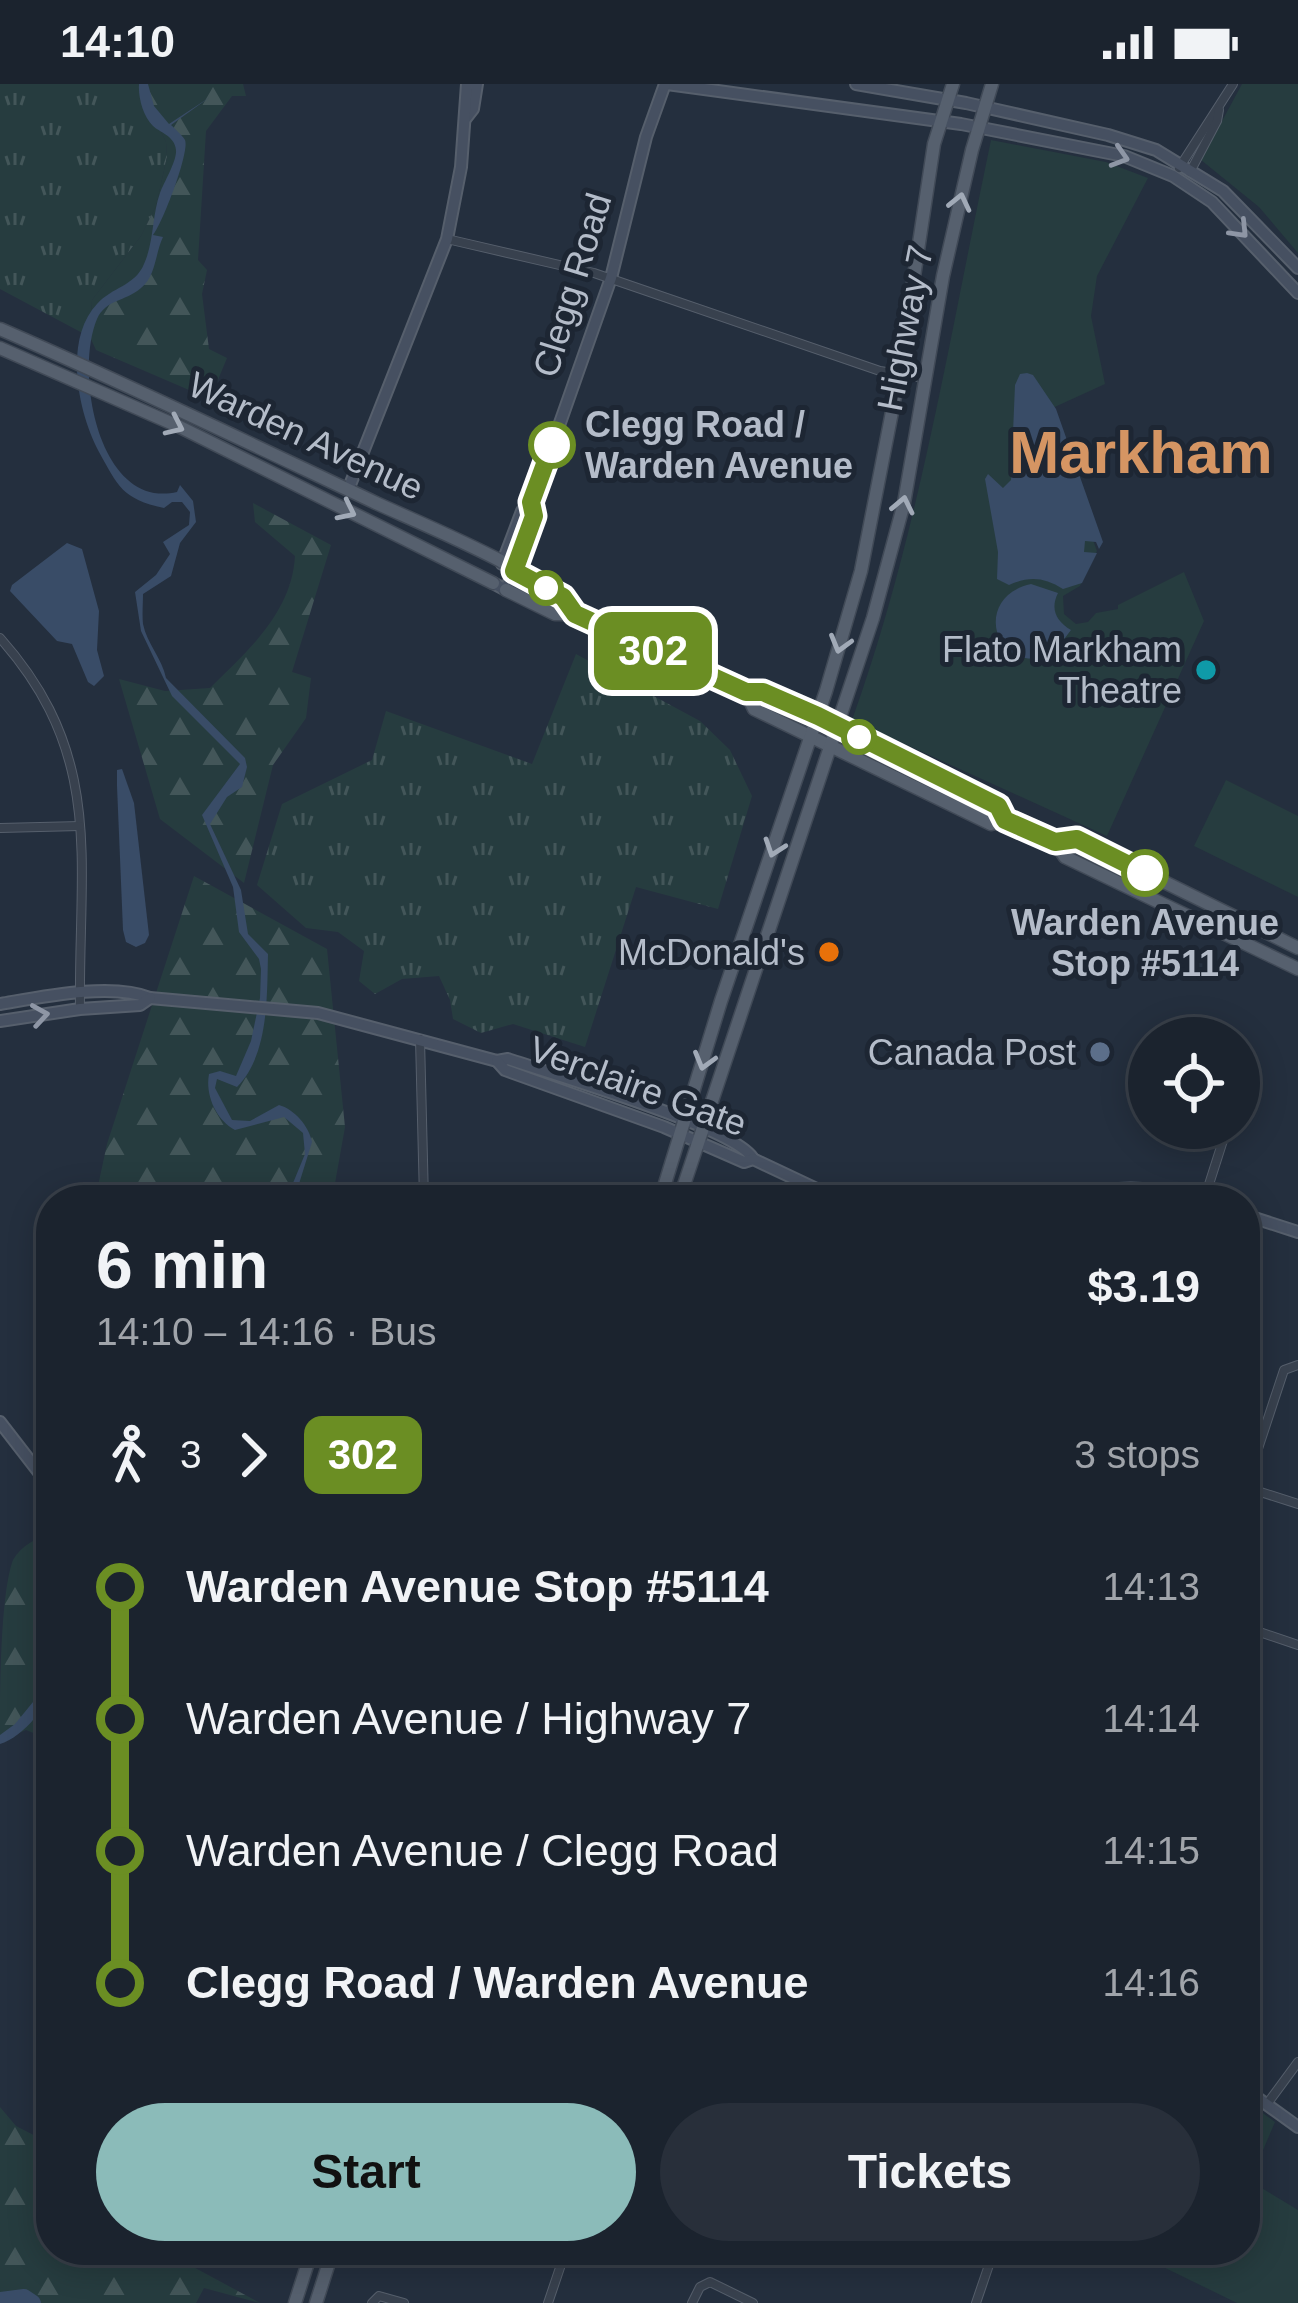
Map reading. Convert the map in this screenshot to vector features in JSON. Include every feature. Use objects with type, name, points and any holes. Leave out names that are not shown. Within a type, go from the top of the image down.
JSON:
[{"type":"main road","points":[[348,490],[447,239],[467,84]]},
{"type":"main road","points":[[466,118],[473,109],[477,84]]},
{"type":"main road","points":[[666,84],[941,122],[1124,156],[1179,180],[1236,224],[1298,293]]},
{"type":"main road","name":"Clegg Road","points":[[500,586],[534,516],[531,502],[611,278],[646,137],[666,84]]},
{"type":"main road","points":[[856,84],[1108,134],[1156,150],[1223,191],[1298,268]]},
{"type":"main road","name":"Highway 7","points":[[665,1185],[721,1001],[818,716],[860,572],[899,376],[919,224],[953,84]]},
{"type":"main road","name":"Highway 7","points":[[684,1185],[839,727],[904,503],[943,276],[992,84]]},
{"type":"main road","name":"Warden Avenue","points":[[0,329],[508,567],[563,597],[575,614]]},
{"type":"main road","name":"Warden Avenue","points":[[0,348],[107,394],[555,614],[575,614],[746,692],[763,692],[818,716],[998,806],[1005,820],[1055,842],[1080,864],[1298,968]]},
{"type":"main road","name":"Warden Avenue","points":[[746,692],[754,709],[809,737],[991,824],[1005,820]]},
{"type":"main road","name":"Warden Avenue","points":[[1055,842],[1077,839],[1298,948]]},
{"type":"main road","points":[[0,1004],[136,992],[150,998],[274,1006],[420,1038],[497,1061]]},
{"type":"main road","points":[[0,1021],[140,1005],[150,998]]},
{"type":"main road","name":"Verclaire Gate","points":[[497,1061],[508,1060],[684,1128],[744,1162],[753,1159],[808,1185]]},
{"type":"main road","name":"Verclaire Gate","points":[[497,1061],[505,1070],[530,1079],[684,1128]]},
{"type":"main road","points":[[1260,1220],[1298,1232]]},
{"type":"main road","points":[[0,1422],[36,1469]]},
{"type":"main road","points":[[1260,2100],[1298,2127]]},
{"type":"main road","points":[[295,2303],[307,2265]]},
{"type":"main road","points":[[316,2303],[328,2265]]},
{"type":"street","points":[[1179,180],[1217,122],[1233,84]]},
{"type":"street","points":[[447,239],[611,278],[899,376],[925,378]]},
{"type":"street","points":[[0,638],[43,692],[58,722],[79,794],[80,1009]]},
{"type":"street","points":[[0,829],[80,826]]},
{"type":"street","points":[[420,1038],[424,1185]]},
{"type":"street","points":[[1206,1185],[1219,1149]]},
{"type":"street","points":[[1260,1442],[1284,1370],[1298,1365]]},
{"type":"street","points":[[1260,1492],[1298,1504]]},
{"type":"street","points":[[1260,1632],[1298,1645]]},
{"type":"street","points":[[1267,2105],[1298,2062]]},
{"type":"street","points":[[548,2303],[561,2265]]},
{"type":"street","points":[[976,2303],[989,2265]]},
{"type":"street","points":[[692,2303],[700,2287],[710,2282],[753,2303]]},
{"type":"street","points":[[372,2303],[387,2295],[404,2303]]},
{"type":"green space","points":[[0,84],[138,84],[166,142],[156,206],[141,236],[92,300],[90,337],[0,289]]},
{"type":"green space","points":[[138,84],[243,84],[246,96],[232,96],[206,131],[198,260],[207,270],[202,294],[209,349],[227,358],[210,399],[96,350],[90,337],[92,300],[141,236],[156,206],[167,157],[166,142]]},
{"type":"green space","points":[[1242,84],[1298,84],[1298,253],[1259,207],[1201,160]]},
{"type":"green space","points":[[991,140],[1106,162],[1148,178],[1097,276],[1091,316],[1105,384],[1046,411],[1097,551],[1080,586],[1063,596],[1064,614],[1076,624],[1088,622],[1096,613],[1118,609],[1184,572],[1204,621],[1107,836],[852,720],[915,506]]},
{"type":"green space","points":[[253,503],[331,545],[292,672],[311,678],[306,718],[273,765],[244,883],[160,819],[119,679],[165,691],[210,688],[266,629],[286,595],[295,556],[255,522]]},
{"type":"green space","points":[[576,654],[700,721],[730,750],[752,796],[718,909],[636,887],[585,1047],[513,1024],[481,1033],[453,1019],[439,976],[402,979],[375,994],[359,981],[364,951],[338,932],[306,928],[257,885],[282,804],[372,760],[386,711],[532,764]]},
{"type":"green space","points":[[1226,780],[1298,816],[1298,897],[1194,846]]},
{"type":"green space","points":[[194,876],[327,949],[345,1127],[335,1185],[98,1185],[107,1144]]},
{"type":"green space","points":[[34,1540],[36,1734],[26,1730],[0,1741],[5,1597],[13,1560]]},
{"type":"green space","points":[[0,2107],[16,2126],[36,2136],[36,2265],[190,2265],[260,2303],[204,2288],[196,2303],[0,2303]]},
{"type":"green space","points":[[1260,2111],[1275,2122],[1260,2157]]},
{"type":"green space","points":[[1260,2187],[1298,2210],[1298,2303],[1237,2303],[1159,2265],[1260,2265]]},
{"type":"water","points":[[139,84],[148,84],[154,106],[169,124],[210,97],[171,125],[184,138],[185,147],[174,188],[153,235],[163,237],[146,283],[105,308],[97,319],[89,371],[92,402],[111,459],[128,480],[150,492],[177,492],[180,485],[193,501],[196,522],[180,543],[171,576],[143,594],[143,624],[166,678],[245,758],[242,787],[227,797],[210,824],[241,890],[248,934],[268,954],[266,1006],[261,1042],[247,1074],[237,1087],[217,1079],[215,1088],[232,1120],[250,1121],[279,1105],[304,1124],[312,1142],[299,1185],[292,1185],[305,1154],[303,1133],[284,1117],[235,1130],[217,1113],[209,1090],[209,1074],[220,1071],[236,1076],[251,1041],[260,998],[259,959],[239,932],[233,887],[202,815],[240,764],[172,696],[141,631],[135,592],[156,575],[170,554],[163,542],[189,525],[190,512],[182,502],[164,508],[123,489],[91,436],[80,398],[77,356],[86,319],[144,264],[157,201],[176,155],[173,141],[153,126],[140,100]]},
{"type":"water","points":[[1027,373],[1056,409],[1103,542],[1099,549],[1096,542],[1085,541],[1084,552],[1097,553],[1082,583],[1063,589],[1043,580],[1009,585],[997,579],[998,552],[985,479],[988,474],[1003,488],[1011,480],[1015,385],[1020,374]]},
{"type":"water","points":[[67,543],[82,549],[99,611],[97,650],[104,676],[94,686],[72,644],[57,641],[10,591]]},
{"type":"water","points":[[1031,584],[1058,593],[1056,614],[1071,630],[1052,655],[1032,659],[1004,646],[996,618],[1012,592]]},
{"type":"water","points":[[122,769],[134,803],[149,935],[136,947],[126,942],[123,930],[117,786],[117,770]]},
{"type":"water","points":[[36,1698],[34,1719],[0,1744],[0,1735]]},
{"type":"waterway","points":[[0,2300],[24,2297],[33,2303]]},
{"type":"bus line","name":"302","points":[[552,445],[531,502],[534,516],[514,571],[563,597],[575,614],[746,692],[763,692],[818,716],[998,806],[1005,820],[1055,842],[1077,839],[1145,873]]},
{"type":"place","name":"Clegg Road / Warden Avenue","points":[[552,445]]},
{"type":"place","name":"Flato Markham Theatre","points":[[1206,670]]},
{"type":"place","name":"Warden Avenue Stop #5114","points":[[1145,873]]},
{"type":"place","name":"McDonald's","points":[[829,952]]},
{"type":"place","name":"Canada Post","points":[[1100,1052]]},
{"type":"district","name":"Markham","points":[[1141,452]]}]
